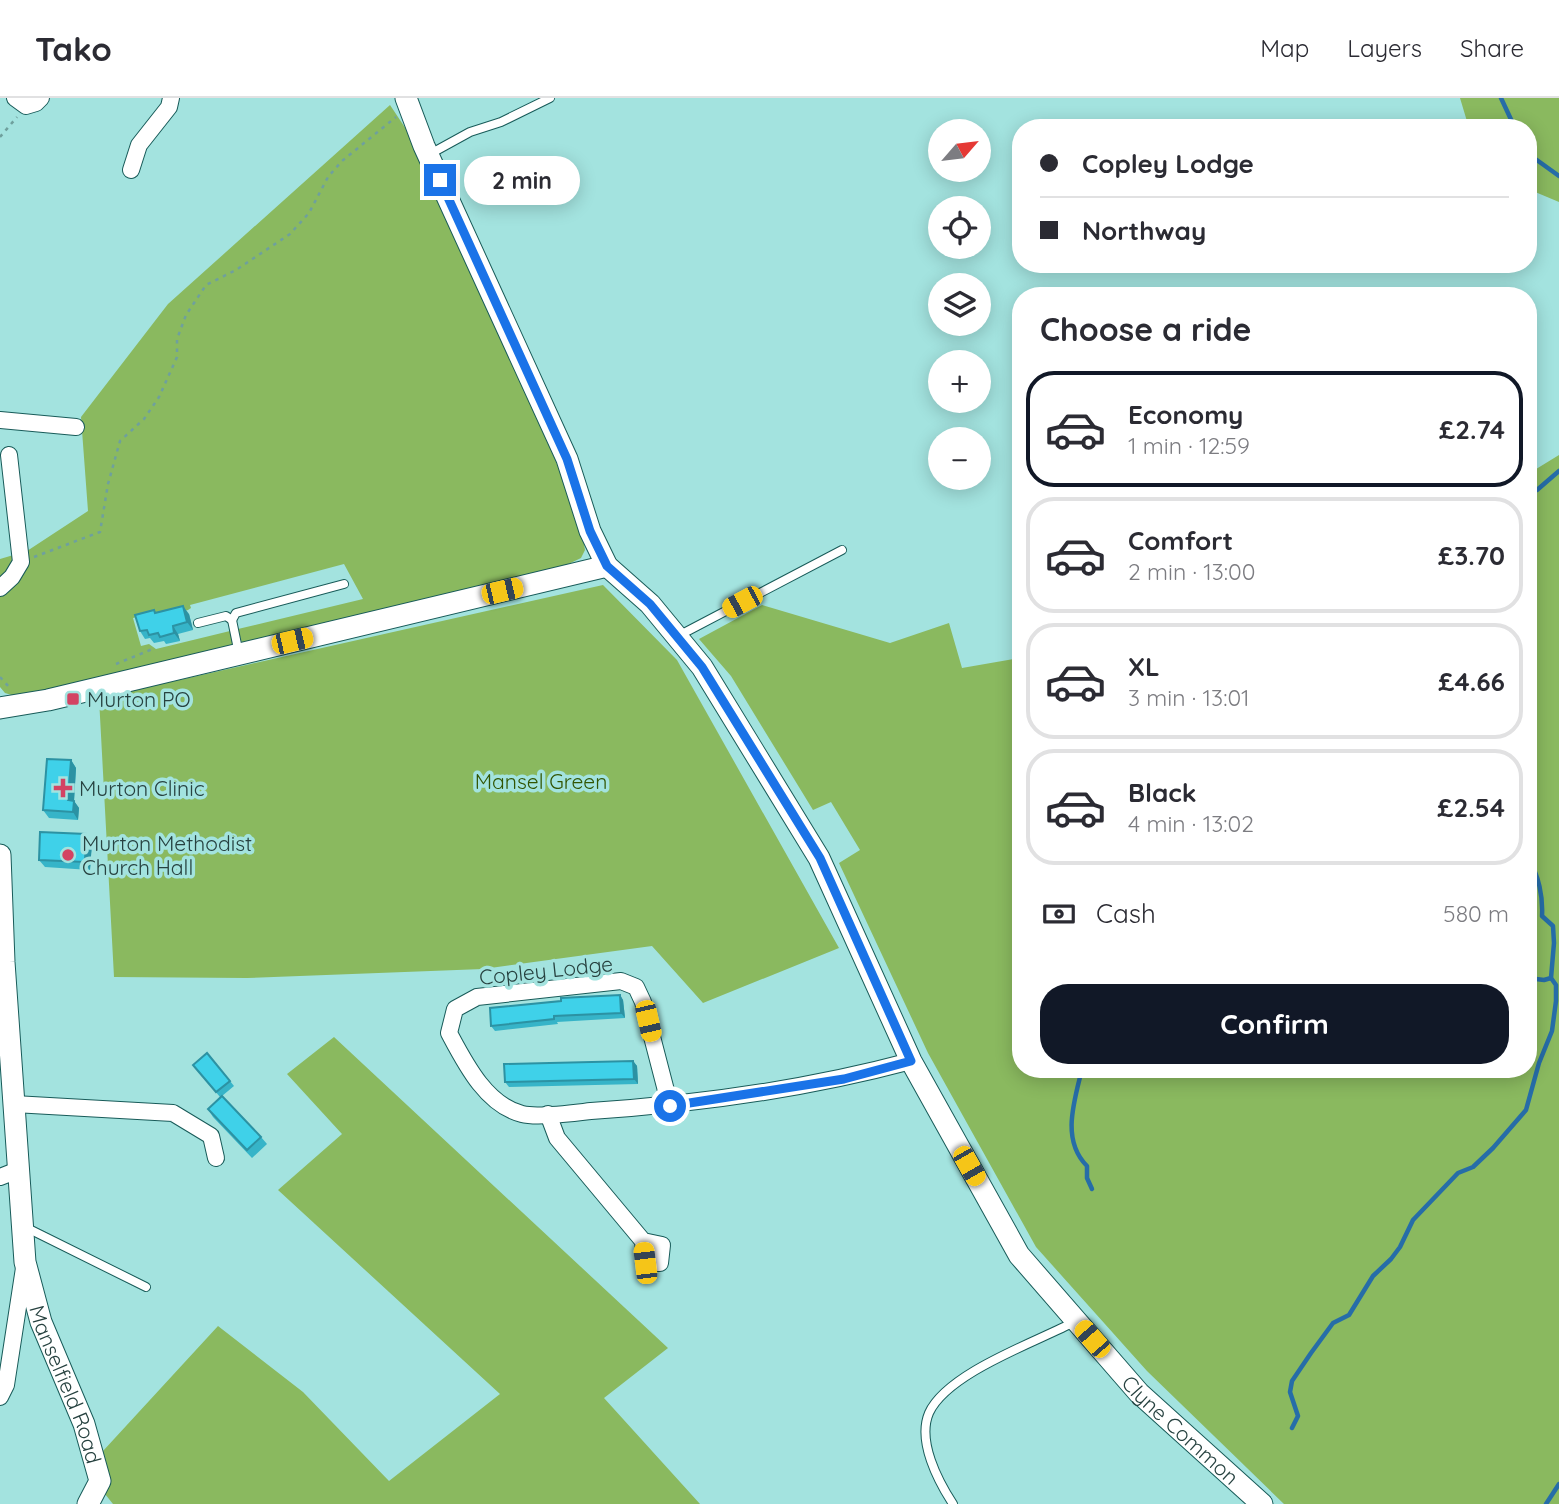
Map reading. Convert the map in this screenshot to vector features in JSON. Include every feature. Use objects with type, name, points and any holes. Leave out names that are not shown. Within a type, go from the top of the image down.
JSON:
[{"type":"main road","points":[[0,708],[48,700],[607,566],[590,531],[567,459],[429,155],[408,102]]},
{"type":"main road","name":"Clyne Common","points":[[607,566],[650,604],[702,667],[820,858],[911,1061],[1019,1255],[1139,1393],[1262,1504]]},
{"type":"main road","name":"Manselfield Road","points":[[0,855],[14,1104],[9,1173],[23,1226],[25,1262],[41,1322],[84,1423],[100,1481],[88,1504]]},
{"type":"street","points":[[18,105],[36,103],[41,98]]},
{"type":"street","points":[[131,170],[139,145],[169,107],[171,98]]},
{"type":"street","points":[[0,420],[76,427]]},
{"type":"street","points":[[0,588],[12,577],[21,562],[9,455]]},
{"type":"street","name":"Copley Lodge","points":[[670,1106],[643,1002],[636,987],[621,981],[490,995],[477,997],[455,1009],[449,1033],[467,1066],[497,1102],[522,1115],[670,1106],[844,1079],[911,1061]]},
{"type":"street","points":[[14,1104],[173,1113],[211,1136],[216,1158]]},
{"type":"street","points":[[548,1114],[557,1138],[643,1241]]},
{"type":"street","name":"Manselfield Road","points":[[0,1397],[6,1385],[25,1262]]},
{"type":"lane","points":[[429,155],[470,132],[501,122],[550,98]]},
{"type":"lane","points":[[677,637],[842,550]]},
{"type":"lane","points":[[239,654],[232,620],[236,613],[344,584]]},
{"type":"lane","points":[[198,623],[226,616],[232,620]]},
{"type":"lane","points":[[23,1226],[146,1287]]},
{"type":"lane","points":[[953,1504],[932,1468],[926,1438],[929,1413],[944,1395],[982,1366],[1076,1321]]},
{"type":"path","points":[[21,562],[100,532],[108,484],[120,441],[144,419],[159,397],[177,357],[177,339],[186,315],[206,285],[236,270],[290,234],[309,213],[328,177],[342,161],[408,102]]},
{"type":"path","points":[[0,137],[18,105]]},
{"type":"green space","points":[[1460,98],[1559,98],[1559,202],[1537,193],[1537,119],[1466,119]]},
{"type":"green space","points":[[390,105],[420,150],[560,471],[583,538],[585,550],[581,558],[556,570],[243,647],[238,629],[363,599],[344,564],[190,605],[188,610],[160,617],[158,612],[133,618],[141,646],[149,644],[156,649],[230,631],[234,649],[18,697],[5,693],[0,687],[0,559],[27,551],[88,511],[81,417],[168,304]]},
{"type":"green space","points":[[1559,455],[1559,1504],[1284,1504],[1147,1371],[1036,1247],[928,1053],[839,863],[860,850],[831,802],[813,810],[731,676],[699,639],[762,605],[890,643],[949,623],[962,668],[1012,659],[1012,1078],[1537,1078],[1537,468]]},
{"type":"green space","name":"Mansel Green","points":[[603,585],[677,660],[839,948],[703,1003],[652,946],[483,969],[247,978],[114,977],[99,698]]},
{"type":"green space","points":[[334,1037],[668,1348],[604,1398],[700,1504],[113,1504],[105,1494],[108,1470],[103,1451],[218,1326],[303,1392],[389,1481],[500,1394],[278,1190],[342,1134],[287,1074]]},
{"type":"building","points":[[183,606],[187,622],[173,626],[174,633],[160,637],[158,633],[149,635],[147,630],[140,631],[135,615]]},
{"type":"building","name":"Murton Clinic","points":[[47,759],[71,760],[68,800],[74,801],[73,812],[43,810]]},
{"type":"building","name":"Murton Methodist Church Hall","points":[[40,832],[86,834],[85,862],[39,860]]},
{"type":"building","points":[[620,995],[621,1013],[554,1016],[554,1019],[491,1026],[490,1008],[561,1001],[561,998]]},
{"type":"building","points":[[207,1053],[230,1081],[216,1092],[193,1065]]},
{"type":"building","points":[[633,1061],[634,1079],[505,1082],[504,1064]]},
{"type":"building","points":[[222,1096],[261,1137],[247,1150],[208,1109]]},
{"type":"waterway","points":[[1501,98],[1511,119]]},
{"type":"waterway","points":[[1537,160],[1559,176]]},
{"type":"waterway","points":[[1537,490],[1559,471]]},
{"type":"waterway","points":[[1537,879],[1542,916],[1553,926],[1551,978],[1556,985],[1556,1001],[1552,1031],[1537,1070]]},
{"type":"waterway","points":[[1537,979],[1551,978]]},
{"type":"waterway","points":[[1080,1078],[1073,1107],[1072,1133],[1074,1145],[1087,1166],[1087,1178],[1092,1189]]},
{"type":"waterway","points":[[1292,1428],[1298,1416],[1290,1392],[1292,1381],[1311,1353],[1333,1323],[1349,1315],[1373,1276],[1400,1247],[1413,1220],[1458,1173],[1473,1167],[1493,1148],[1526,1110],[1535,1078]]},
{"type":"waterway","points":[[1546,1504],[1559,1484]]},
{"type":"place","name":"Murton PO","points":[[73,699]]},
{"type":"place","name":"Murton Clinic","points":[[63,788]]},
{"type":"place","name":"Murton Methodist Church Hall","points":[[68,855]]},
{"type":"route","points":[[440,180],[567,459],[590,531],[607,566],[650,604],[702,667],[820,858],[911,1061],[844,1079],[670,1106]]}]
